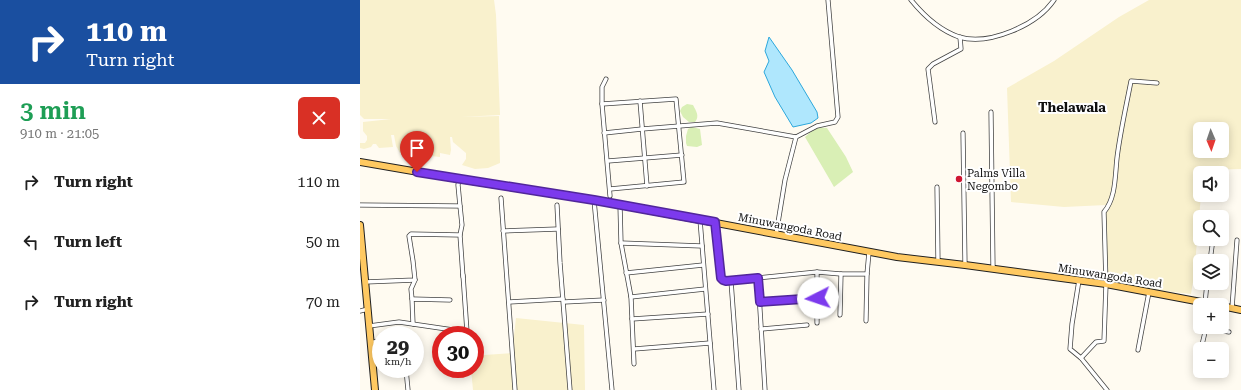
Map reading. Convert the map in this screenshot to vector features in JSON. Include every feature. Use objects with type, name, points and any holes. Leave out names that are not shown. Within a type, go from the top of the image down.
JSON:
[{"type":"main road","name":"Minuwangoda Road","points":[[360,162],[594,200],[897,257],[1079,280],[1193,301]]},
{"type":"main road","points":[[360,225],[375,390]]},
{"type":"main road","points":[[1229,307],[1241,310]]},
{"type":"street","points":[[604,133],[717,123],[796,137],[817,126],[835,122],[838,117],[828,0]]},
{"type":"street","points":[[911,0],[936,26],[960,37],[977,38],[999,36],[1029,24],[1048,9],[1054,0]]},
{"type":"street","points":[[935,122],[928,69],[933,64],[961,49],[960,37]]},
{"type":"street","points":[[606,79],[602,87],[602,104],[610,196]]},
{"type":"street","points":[[1081,358],[1096,342],[1104,341],[1106,284],[1104,212],[1109,206],[1116,179],[1117,158],[1131,81],[1157,83]]},
{"type":"street","points":[[602,104],[676,99],[682,155],[684,182],[610,189]]},
{"type":"street","points":[[640,101],[647,186]]},
{"type":"street","points":[[992,112],[993,268]]},
{"type":"street","points":[[962,133],[965,265]]},
{"type":"street","points":[[776,235],[785,180],[796,137]]},
{"type":"street","points":[[608,161],[682,155]]},
{"type":"street","points":[[369,326],[399,322],[467,332],[460,235],[462,225],[458,185],[460,179]]},
{"type":"street","points":[[937,187],[938,262]]},
{"type":"street","points":[[502,198],[503,231],[515,390]]},
{"type":"street","points":[[594,200],[612,390]]},
{"type":"street","points":[[360,205],[460,206]]},
{"type":"street","points":[[557,205],[570,390]]},
{"type":"street","points":[[620,205],[622,243],[631,297],[634,364]]},
{"type":"street","points":[[700,220],[714,390]]},
{"type":"street","points":[[715,222],[721,278],[723,280],[731,281],[817,272],[867,274]]},
{"type":"street","points":[[503,231],[558,229]]},
{"type":"street","points":[[413,324],[411,289],[415,280],[409,236],[411,234],[460,235]]},
{"type":"street","points":[[1232,308],[1237,240]]},
{"type":"street","points":[[622,243],[702,246]]},
{"type":"street","points":[[866,321],[869,252]]},
{"type":"street","points":[[462,260],[463,277]]},
{"type":"street","points":[[626,273],[703,265]]},
{"type":"street","points":[[817,272],[817,323]]},
{"type":"street","points":[[840,315],[841,274]]},
{"type":"street","points":[[758,278],[765,390]]},
{"type":"street","points":[[365,282],[415,280]]},
{"type":"street","points":[[1079,280],[1072,324],[1070,349],[1081,358],[1107,390]]},
{"type":"street","points":[[731,281],[739,390]]},
{"type":"street","points":[[631,297],[705,289]]},
{"type":"street","points":[[1138,350],[1149,292]]},
{"type":"street","points":[[760,302],[818,298]]},
{"type":"street","points":[[412,299],[450,300]]},
{"type":"street","points":[[509,302],[604,300]]},
{"type":"street","points":[[360,311],[368,309]]},
{"type":"street","points":[[632,319],[708,314]]},
{"type":"street","points":[[761,329],[807,325]]},
{"type":"street","points":[[634,349],[710,343]]},
{"type":"street","points":[[407,378],[408,390]]},
{"type":"shaded area","points":[[360,0],[494,0],[496,15],[500,115],[461,117],[499,116],[500,163],[488,168],[475,169],[462,165],[466,159],[466,153],[453,142],[452,137],[450,137],[450,155],[440,153],[440,157],[400,153],[396,146],[394,135],[391,135],[393,147],[379,148],[376,144],[373,144],[371,147],[364,149],[360,148],[360,143],[365,143],[367,140],[367,136],[363,131],[363,122],[391,119],[364,119],[360,115]]},
{"type":"shaded area","points":[[1149,0],[1241,0],[1241,169],[1229,169],[1229,166],[1193,166],[1193,202],[1200,202],[1200,210],[1193,210],[1193,246],[1197,246],[1196,254],[1193,254],[1193,282],[1191,294],[1156,290],[1107,281],[1106,205],[1064,207],[1011,202],[1007,88],[1054,61],[1119,17]]},
{"type":"shaded area","points":[[516,318],[584,325],[585,390],[473,390],[472,378],[484,378],[484,355],[512,353]]},
{"type":"green space","points":[[687,104],[693,105],[696,111],[697,118],[695,122],[689,122],[683,117],[680,111],[682,107]]},
{"type":"green space","points":[[692,127],[700,129],[702,145],[697,147],[687,146],[686,143],[688,129]]},
{"type":"green space","points":[[816,127],[827,128],[846,157],[853,172],[834,187],[805,137]]},
{"type":"water","points":[[769,37],[792,70],[817,112],[818,118],[811,123],[793,127],[775,97],[764,72],[769,61],[765,51]]},
{"type":"place","name":"Palms Villa Negombo","points":[[959,179]]},
{"type":"district","name":"Thelawala","points":[[1072,107]]},
{"type":"route","points":[[417,172],[594,200],[715,222],[721,278],[723,280],[758,278],[760,302],[818,298]]}]
